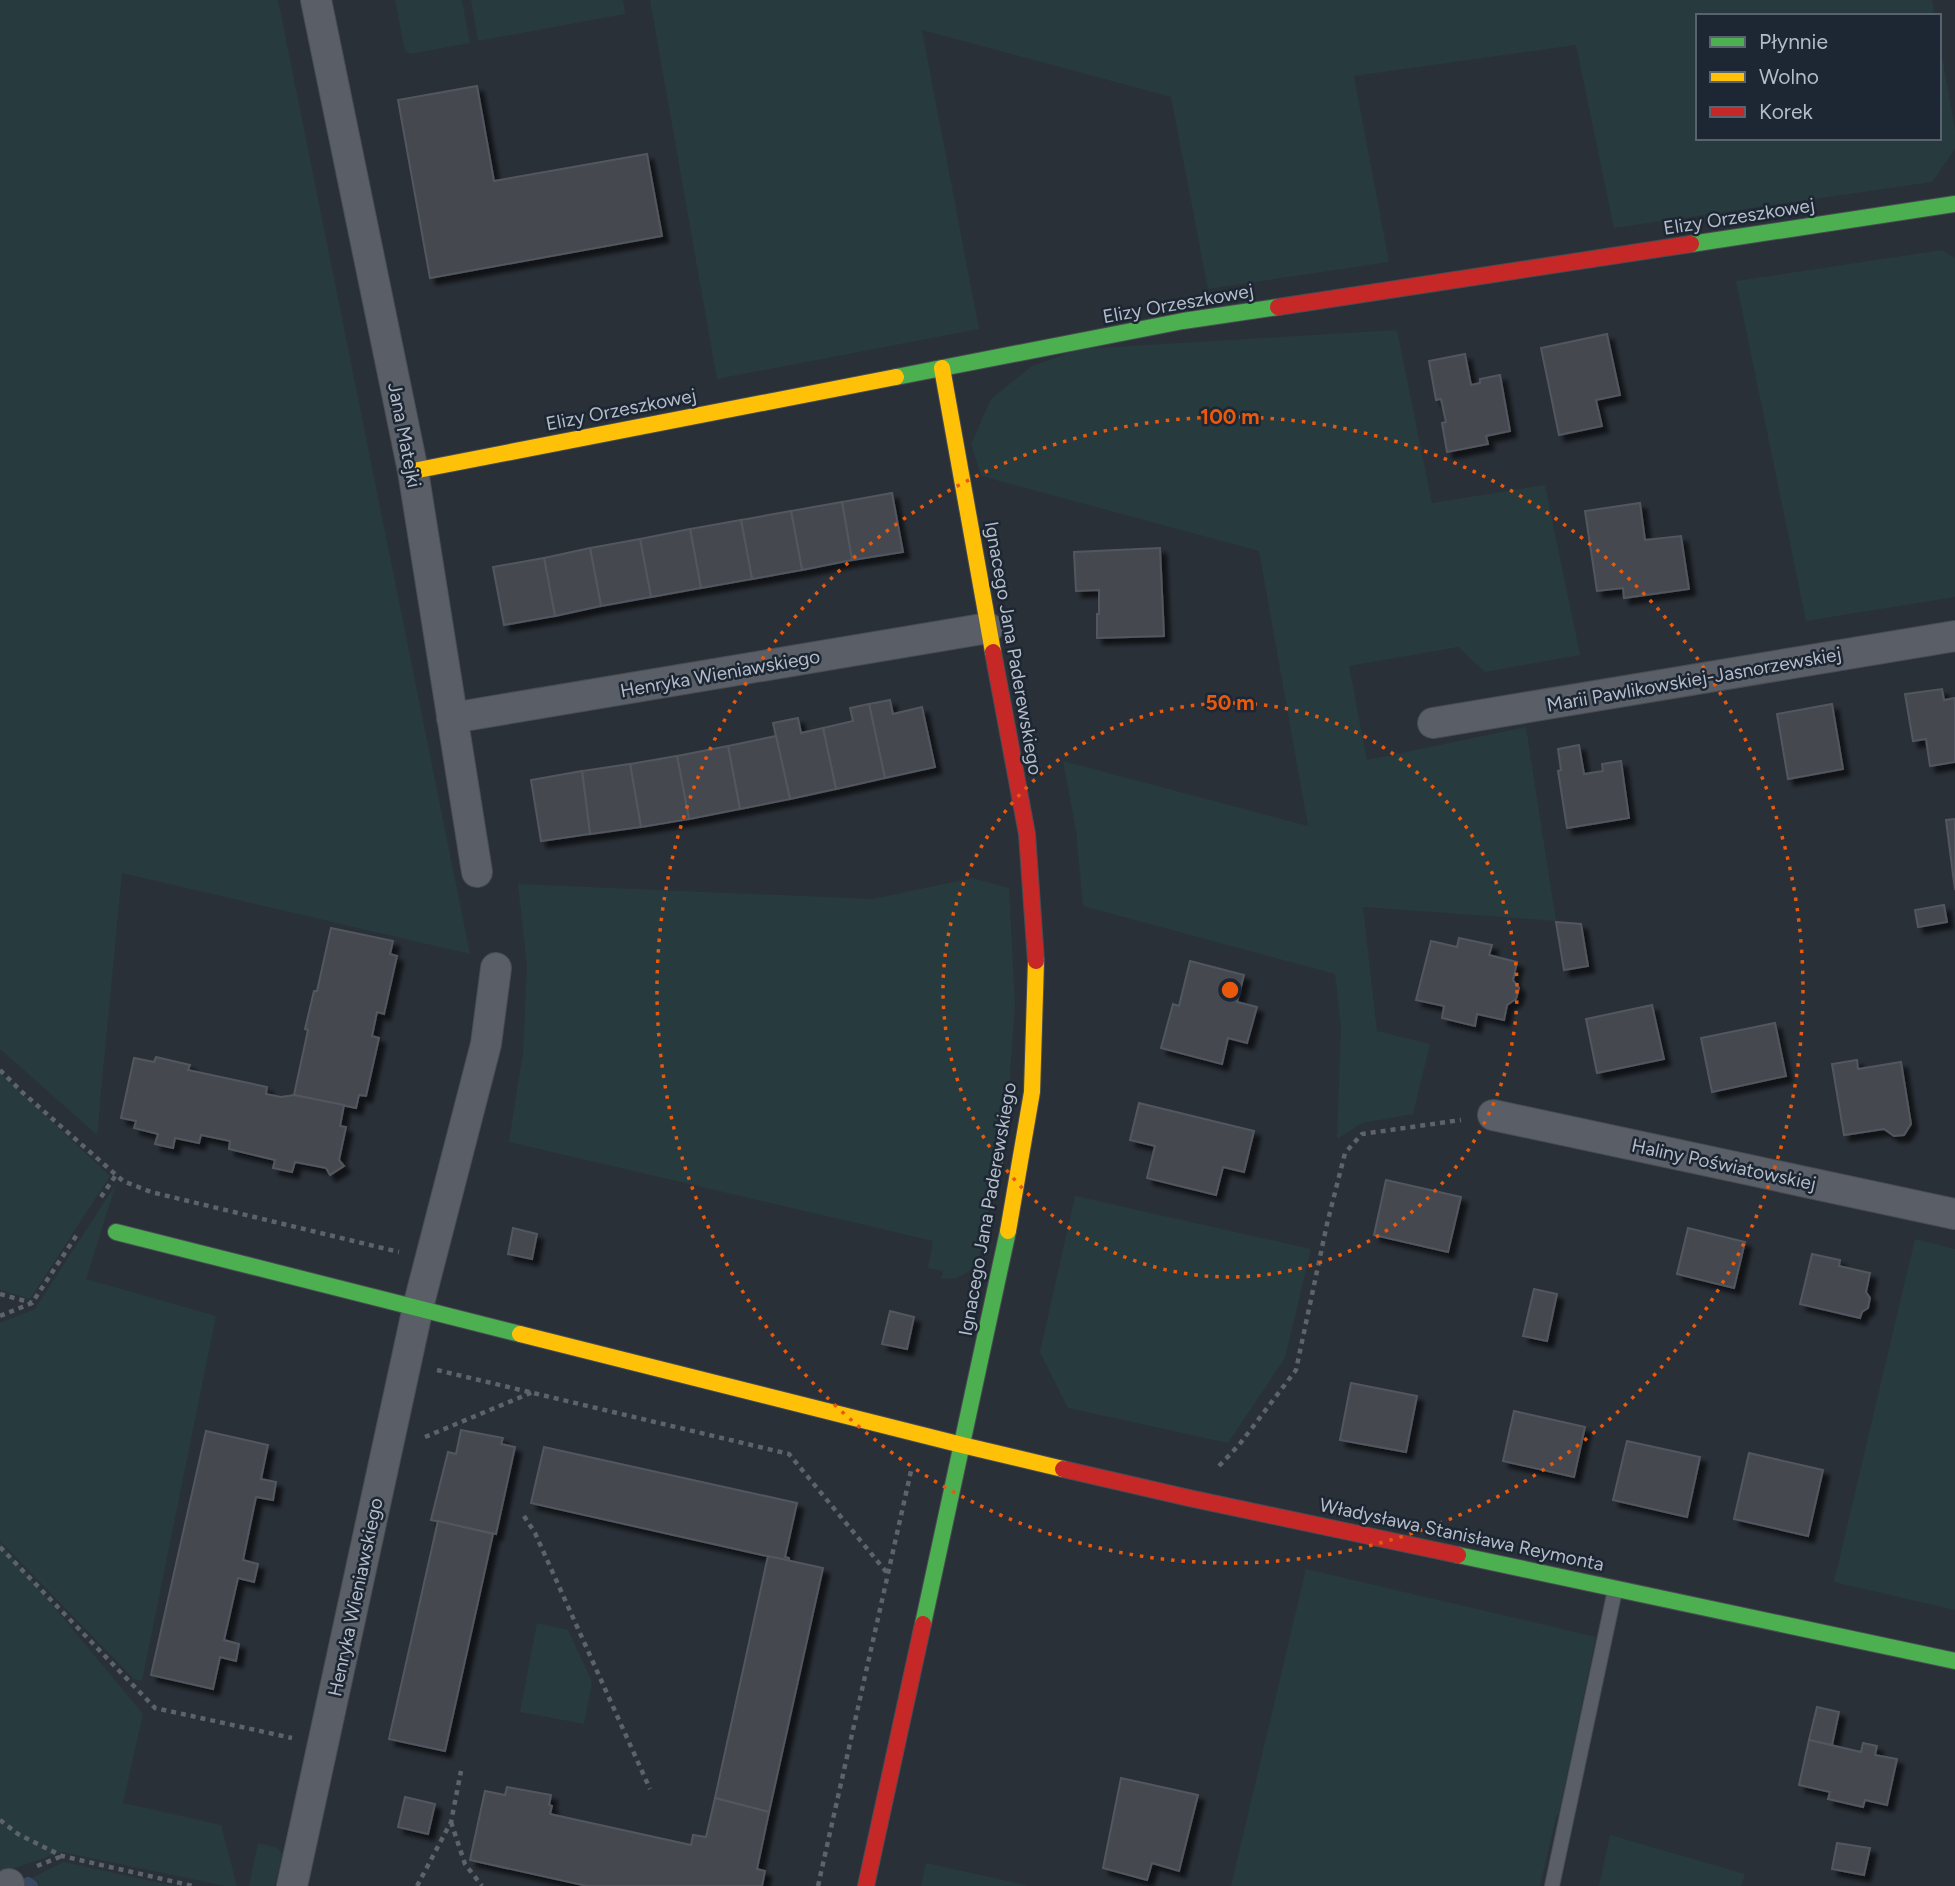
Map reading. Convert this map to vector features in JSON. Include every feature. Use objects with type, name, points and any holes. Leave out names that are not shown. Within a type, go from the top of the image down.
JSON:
[{"type":"street","name":"Jana Matejki","points":[[316,0],[413,471],[477,872]]},
{"type":"street","name":"Elizy Orzeszkowej","points":[[413,471],[1183,321],[1955,204]]},
{"type":"street","name":"Ignacego Jana Paderewskiego","points":[[866,1886],[1013,1207],[1032,1092],[1037,973],[1027,834],[942,368]]},
{"type":"street","name":"Henryka Wieniawskiego","points":[[453,718],[988,628]]},
{"type":"street","name":"Marii Pawlikowskiej-Jasnorzewskiej","points":[[1433,723],[1955,636]]},
{"type":"street","name":"Henryka Wieniawskiego","points":[[292,1886],[405,1362],[486,1044],[496,968]]},
{"type":"street","name":"Haliny Poświatowskiej","points":[[1493,1115],[1955,1214]]},
{"type":"street","points":[[116,1232],[962,1445]]},
{"type":"street","name":"Władysława Stanisława Reymonta","points":[[962,1445],[1189,1498],[1955,1661]]},
{"type":"lane","points":[[1552,1886],[1615,1588]]},
{"type":"path","points":[[0,1070],[123,1181],[150,1192],[430,1260]]},
{"type":"path","points":[[1189,1498],[1239,1445],[1296,1370],[1345,1153],[1362,1135],[1493,1115]]},
{"type":"path","points":[[100,1198],[116,1175]]},
{"type":"path","points":[[0,1317],[32,1303],[78,1233]]},
{"type":"path","points":[[0,1294],[32,1303]]},
{"type":"path","points":[[405,1362],[789,1454],[888,1574]]},
{"type":"path","points":[[385,1454],[534,1392]]},
{"type":"path","points":[[818,1886],[919,1433]]},
{"type":"path","points":[[524,1516],[535,1533],[650,1789]]},
{"type":"path","points":[[0,1547],[155,1707],[323,1745]]},
{"type":"path","points":[[417,1886],[450,1822],[461,1771]]},
{"type":"path","points":[[0,1820],[18,1834],[62,1856],[193,1886]]},
{"type":"path","points":[[450,1822],[466,1864],[482,1886]]},
{"type":"green space","points":[[0,0],[278,0],[470,954],[122,873],[97,1135],[0,1049]]},
{"type":"green space","points":[[395,0],[462,0],[470,43],[410,54],[405,51]]},
{"type":"green space","points":[[471,0],[623,0],[625,14],[478,41]]},
{"type":"green space","points":[[650,0],[1932,0],[1935,14],[1696,14],[1696,140],[1941,140],[1941,50],[1955,129],[1955,149],[1932,182],[1614,228],[1576,45],[1354,76],[1389,262],[1208,289],[1171,97],[922,30],[979,329],[717,379]]},
{"type":"green space","points":[[1942,250],[1955,258],[1955,597],[1806,621],[1736,281]]},
{"type":"green space","points":[[1397,330],[1432,503],[1545,485],[1580,655],[1485,672],[1458,647],[1349,666],[1367,760],[1526,727],[1556,921],[1363,907],[1377,1031],[1430,1044],[1413,1114],[1362,1123],[1337,1139],[1341,1027],[1335,974],[1083,906],[1076,830],[1063,761],[1308,826],[1259,551],[981,476],[971,444],[991,399],[1032,366],[1080,349]]},
{"type":"green space","points":[[972,878],[1009,888],[1015,1005],[1008,1104],[997,1173],[979,1256],[971,1270],[957,1278],[941,1279],[943,1271],[928,1268],[933,1241],[509,1142],[523,1052],[527,966],[518,884],[873,899]]},
{"type":"green space","points":[[0,1073],[110,1176],[30,1299],[0,1290]]},
{"type":"green space","points":[[116,1184],[86,1279],[216,1316],[142,1681],[134,1679],[0,1541],[0,1323],[35,1309]]},
{"type":"green space","points":[[1075,1196],[1311,1249],[1285,1358],[1228,1443],[1068,1408],[1040,1352]]},
{"type":"green space","points":[[1915,1239],[1955,1249],[1955,1610],[1834,1582]]},
{"type":"green space","points":[[0,1542],[143,1714],[123,1803],[221,1825],[237,1886],[225,1886],[62,1852],[3,1872],[0,1870]]},
{"type":"green space","points":[[1306,1569],[1596,1637],[1559,1813],[1540,1886],[1231,1886]]},
{"type":"green space","points":[[537,1623],[568,1630],[592,1682],[584,1724],[520,1712]]},
{"type":"green space","points":[[1610,1835],[1745,1874],[1741,1886],[1599,1886]]},
{"type":"green space","points":[[258,1843],[278,1848],[282,1854],[275,1886],[249,1886]]},
{"type":"green space","points":[[64,1862],[174,1886],[39,1886],[30,1879]]},
{"type":"green space","points":[[926,1863],[1030,1886],[921,1886]]},
{"type":"building","points":[[477,86],[494,181],[647,154],[662,236],[430,278],[398,100]]},
{"type":"building","points":[[1607,334],[1620,395],[1596,400],[1602,426],[1559,435],[1541,348]]},
{"type":"building","points":[[1465,354],[1471,385],[1480,383],[1480,379],[1500,375],[1510,431],[1486,436],[1488,444],[1447,452],[1442,423],[1446,422],[1441,399],[1436,400],[1429,361]]},
{"type":"building","points":[[892,493],[903,552],[852,560],[842,502]]},
{"type":"building","points":[[842,502],[852,560],[802,570],[791,511]]},
{"type":"building","points":[[1640,503],[1645,540],[1681,536],[1689,589],[1624,598],[1623,588],[1597,591],[1585,511]]},
{"type":"building","points":[[791,511],[802,570],[752,579],[741,520]]},
{"type":"building","points":[[741,520],[752,579],[701,588],[690,529]]},
{"type":"building","points":[[690,529],[701,588],[651,597],[640,539]]},
{"type":"building","points":[[640,539],[651,597],[601,606],[590,548]]},
{"type":"building","points":[[590,548],[601,606],[555,616],[544,558]]},
{"type":"building","points":[[1160,548],[1164,636],[1097,638],[1099,590],[1076,591],[1074,552]]},
{"type":"building","points":[[544,558],[555,616],[504,625],[493,567]]},
{"type":"building","points":[[1942,689],[1944,700],[1955,698],[1955,762],[1930,766],[1926,739],[1913,741],[1905,694]]},
{"type":"building","points":[[890,700],[893,714],[922,707],[935,767],[885,778],[869,704]]},
{"type":"building","points":[[869,704],[885,778],[836,789],[823,728],[853,721],[850,708]]},
{"type":"building","points":[[1832,704],[1843,769],[1788,779],[1777,714]]},
{"type":"building","points":[[798,718],[801,733],[823,728],[836,789],[790,799],[773,723]]},
{"type":"building","points":[[776,736],[790,799],[740,809],[728,746]]},
{"type":"building","points":[[1579,745],[1584,774],[1603,771],[1602,764],[1621,761],[1629,818],[1567,828],[1558,771],[1561,770],[1558,749]]},
{"type":"building","points":[[728,746],[740,809],[689,819],[677,756]]},
{"type":"building","points":[[677,756],[689,819],[641,827],[630,764]]},
{"type":"building","points":[[630,764],[641,827],[590,834],[582,771]]},
{"type":"building","points":[[582,771],[590,834],[541,841],[531,780]]},
{"type":"building","points":[[1955,819],[1955,890],[1946,820]]},
{"type":"building","points":[[1944,905],[1947,922],[1918,927],[1915,910]]},
{"type":"building","points":[[1556,922],[1581,924],[1588,966],[1564,970]]},
{"type":"building","points":[[331,928],[393,941],[390,954],[397,956],[384,1014],[377,1012],[372,1036],[379,1038],[366,1096],[359,1095],[356,1108],[294,1095],[308,1030],[305,1029],[314,991],[317,991]]},
{"type":"building","points":[[1459,938],[1492,945],[1489,955],[1517,962],[1513,980],[1519,988],[1516,999],[1507,1005],[1504,1020],[1477,1014],[1475,1026],[1442,1018],[1444,1006],[1416,1000],[1431,941],[1457,947]]},
{"type":"building","points":[[1190,961],[1244,975],[1237,1002],[1257,1007],[1247,1043],[1228,1038],[1222,1064],[1161,1048],[1173,1004],[1179,1006]]},
{"type":"building","points":[[1652,1005],[1664,1059],[1597,1073],[1586,1019]]},
{"type":"building","points":[[1775,1023],[1786,1076],[1712,1092],[1701,1038]]},
{"type":"building","points":[[156,1057],[190,1065],[188,1070],[267,1087],[266,1094],[281,1097],[294,1095],[344,1105],[340,1126],[346,1127],[339,1160],[344,1166],[330,1175],[326,1168],[295,1162],[292,1172],[273,1168],[275,1160],[229,1149],[230,1141],[201,1135],[199,1143],[175,1138],[173,1148],[155,1144],[158,1134],[134,1128],[136,1121],[121,1118],[134,1058],[154,1062]]},
{"type":"building","points":[[1857,1060],[1858,1069],[1901,1062],[1911,1124],[1904,1135],[1894,1136],[1884,1129],[1844,1135],[1832,1064]]},
{"type":"building","points":[[1139,1103],[1254,1131],[1244,1172],[1223,1167],[1216,1195],[1147,1178],[1155,1146],[1130,1140]]},
{"type":"building","points":[[1386,1180],[1461,1197],[1448,1252],[1374,1235]]},
{"type":"building","points":[[513,1228],[537,1234],[532,1259],[508,1254]]},
{"type":"building","points":[[1688,1228],[1745,1242],[1734,1288],[1677,1274]]},
{"type":"building","points":[[1812,1254],[1840,1260],[1839,1266],[1870,1273],[1866,1292],[1870,1298],[1868,1308],[1862,1312],[1860,1318],[1800,1304]]},
{"type":"building","points":[[1534,1289],[1557,1294],[1547,1341],[1523,1336]]},
{"type":"building","points":[[890,1311],[914,1317],[907,1349],[882,1344]]},
{"type":"building","points":[[1351,1383],[1417,1396],[1406,1452],[1340,1440]]},
{"type":"building","points":[[1514,1411],[1585,1427],[1574,1477],[1503,1461]]},
{"type":"building","points":[[461,1430],[503,1438],[501,1444],[515,1447],[496,1534],[431,1520],[448,1452],[456,1454]]},
{"type":"building","points":[[206,1431],[268,1445],[261,1479],[276,1482],[273,1500],[256,1497],[243,1560],[258,1564],[254,1582],[238,1578],[224,1640],[239,1644],[236,1661],[220,1657],[213,1689],[151,1675]]},
{"type":"building","points":[[1627,1441],[1700,1457],[1687,1517],[1613,1500]]},
{"type":"building","points":[[544,1447],[797,1503],[785,1557],[789,1558],[789,1561],[531,1503]]},
{"type":"building","points":[[1749,1453],[1823,1470],[1808,1536],[1734,1519]]},
{"type":"building","points":[[438,1521],[493,1534],[445,1751],[389,1739]]},
{"type":"building","points":[[768,1556],[823,1568],[769,1812],[715,1798]]},
{"type":"building","points":[[1817,1707],[1839,1712],[1832,1745],[1809,1740]]},
{"type":"building","points":[[1809,1740],[1861,1752],[1863,1743],[1877,1746],[1875,1755],[1897,1759],[1887,1805],[1865,1800],[1863,1807],[1828,1799],[1830,1792],[1799,1785]]},
{"type":"building","points":[[1121,1778],[1198,1795],[1179,1871],[1152,1863],[1147,1880],[1103,1868]]},
{"type":"building","points":[[507,1787],[551,1795],[550,1814],[691,1845],[693,1835],[706,1837],[715,1798],[769,1812],[757,1869],[765,1871],[762,1886],[587,1886],[470,1860],[485,1791],[505,1795]]},
{"type":"building","points":[[405,1797],[435,1804],[428,1834],[398,1827]]},
{"type":"building","points":[[1837,1843],[1870,1848],[1864,1875],[1832,1869]]},
{"type":"waterway","points":[[28,1883],[32,1886]]},
{"type":"traffic: fast","points":[[1691,244],[1955,204]]},
{"type":"traffic: fast","points":[[896,377],[1183,321],[1278,307]]},
{"type":"traffic: fast","points":[[923,1624],[1008,1231]]},
{"type":"traffic: fast","points":[[116,1232],[520,1334]]},
{"type":"traffic: fast","points":[[1458,1555],[1955,1661]]},
{"type":"traffic: slow","points":[[942,368],[993,652]]},
{"type":"traffic: slow","points":[[413,471],[896,377]]},
{"type":"traffic: slow","points":[[1008,1231],[1032,1092],[1036,961]]},
{"type":"traffic: slow","points":[[520,1334],[1063,1469]]},
{"type":"traffic: jam","points":[[1278,307],[1691,244]]},
{"type":"traffic: jam","points":[[993,652],[1027,834],[1036,961]]},
{"type":"traffic: jam","points":[[1063,1469],[1458,1555]]},
{"type":"traffic: jam","points":[[866,1886],[923,1624]]}]
